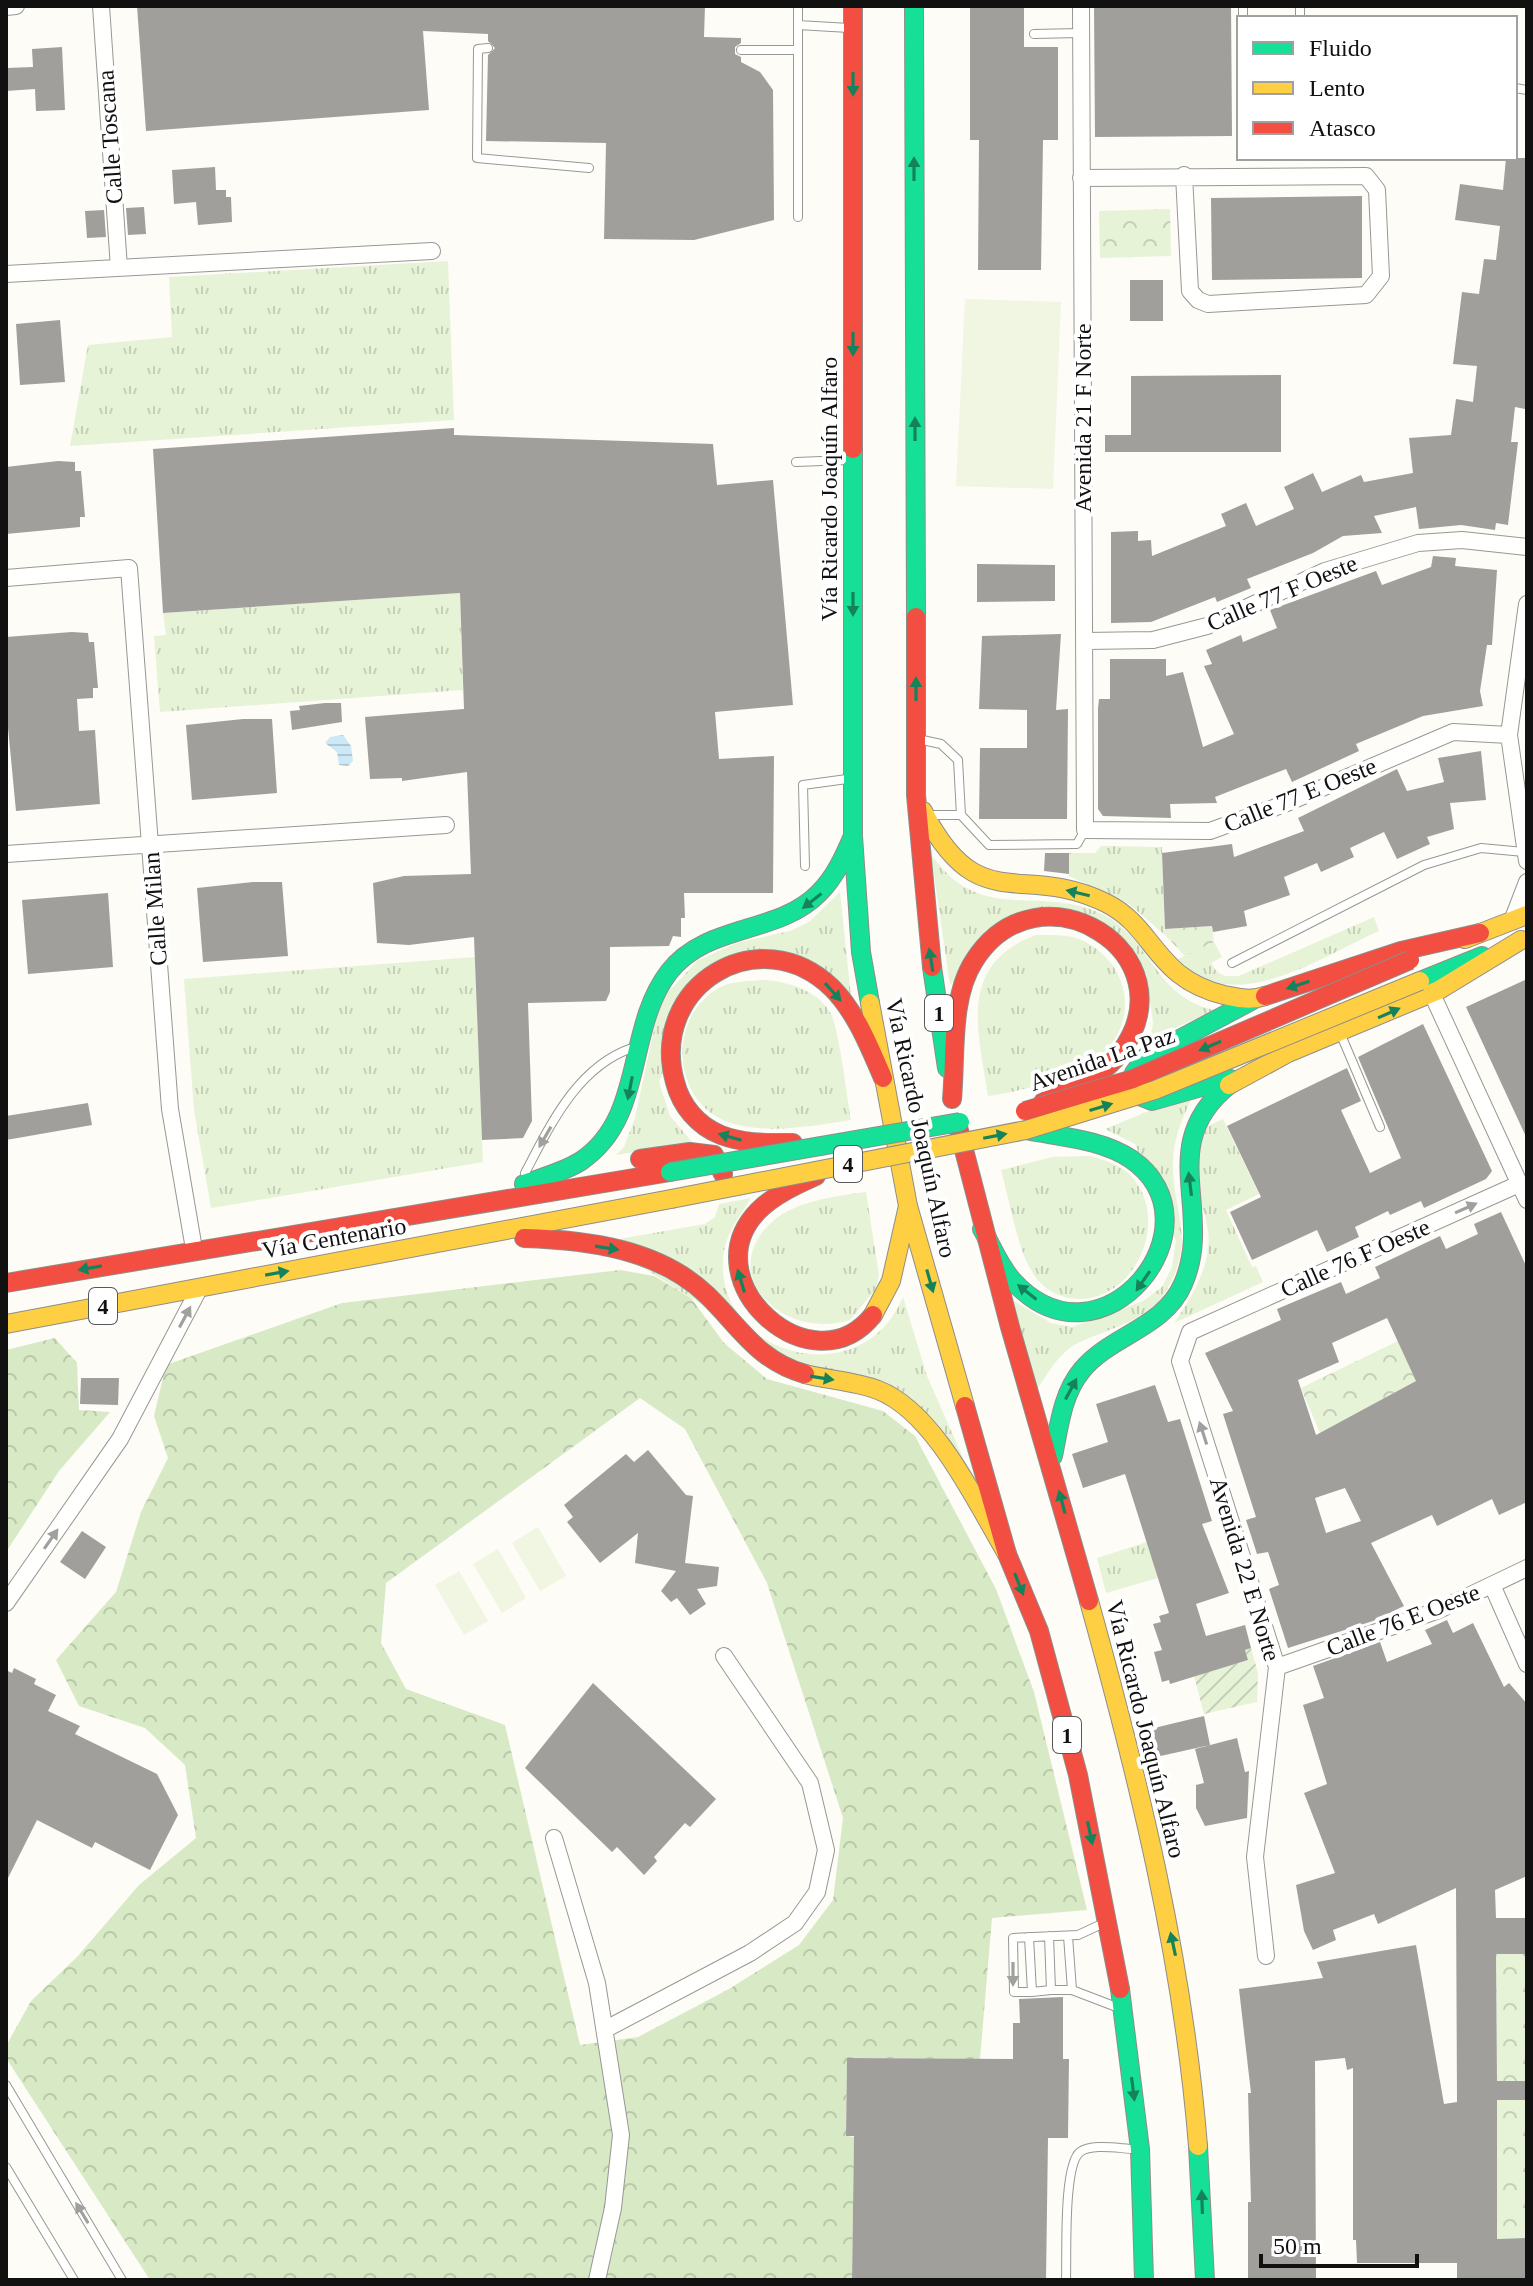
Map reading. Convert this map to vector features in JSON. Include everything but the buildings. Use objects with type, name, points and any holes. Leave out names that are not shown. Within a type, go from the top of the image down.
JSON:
[{"type":"main road","name":"Vía Ricardo Joaquín Alfaro","points":[[853,6],[852,778],[861,952],[908,1206],[1007,1554],[1043,1646],[1078,1775],[1123,2009],[1140,2149],[1144,2280]]},
{"type":"main road","name":"Vía Ricardo Joaquín Alfaro","points":[[914,6],[916,795],[927,936],[952,1099],[982,1229],[1052,1464],[1135,1771],[1177,1965],[1201,2162],[1205,2280]]},
{"type":"main road","points":[[916,795],[924,815],[950,855],[981,879],[1006,886],[1075,892],[1104,902],[1130,920],[1159,957],[1184,979],[1212,993],[1253,1000]]},
{"type":"main road","points":[[470,1206],[579,1162],[615,1130],[626,1108],[637,1047],[650,1001],[677,962],[721,934],[786,917],[811,902],[840,869],[853,836]]},
{"type":"main road","points":[[952,1099],[969,974],[982,950],[1001,931],[1033,916],[1054,914],[1077,918],[1108,935],[1135,972],[1141,990],[1141,1016],[1130,1041],[1097,1074],[1026,1121]]},
{"type":"main road","name":"Avenida La Paz","points":[[670,1172],[989,1118],[1026,1121],[1133,1079],[1410,960],[1520,918]]},
{"type":"main road","points":[[1426,988],[1341,1034],[1242,1076],[1152,1101],[1137,1095],[1132,1074],[1134,1065],[1253,1000],[1401,951],[1480,933]]},
{"type":"main road","name":"Avenida La Paz","points":[[671,1199],[836,1167],[1155,1090],[1426,988],[1524,939]]},
{"type":"main road","points":[[835,1144],[757,1143],[721,1135],[694,1117],[677,1092],[668,1061],[668,1042],[677,1012],[685,998],[710,974],[739,961],[757,958],[786,961],[820,978],[853,1017],[883,1078]]},
{"type":"main road","points":[[1052,1464],[1063,1405],[1082,1369],[1162,1315],[1182,1288],[1194,1255],[1196,1234],[1188,1169],[1191,1134],[1206,1107],[1242,1076]]},
{"type":"main road","points":[[982,1229],[1009,1277],[1029,1295],[1060,1310],[1100,1313],[1122,1303],[1145,1282],[1161,1241],[1161,1205],[1144,1169],[1122,1154],[1026,1121]]},
{"type":"main road","points":[[545,1238],[710,1206],[721,1199],[724,1177],[714,1155],[690,1152],[549,1174]]},
{"type":"main road","points":[[836,1167],[773,1198],[753,1216],[738,1246],[740,1281],[752,1305],[768,1323],[791,1336],[826,1342],[849,1335],[868,1321],[890,1283],[908,1206]]},
{"type":"main road","name":"Vía Centenario","points":[[6,1283],[194,1249],[670,1172]]},
{"type":"main road","name":"Vía Centenario","points":[[6,1324],[671,1199]]},
{"type":"main road","points":[[474,1237],[545,1238],[626,1251],[674,1269],[708,1296],[754,1349],[779,1366],[804,1375],[880,1391],[905,1405],[931,1435],[1007,1554]]},
{"type":"street","points":[[6,7],[16,6]]},
{"type":"street","name":"Calle Toscana","points":[[101,6],[119,268]]},
{"type":"street","name":"Avenida 21 F Norte","points":[[1081,6],[1085,830]]},
{"type":"street","points":[[1081,178],[1184,175],[1366,176],[1377,190],[1381,276],[1366,295],[1208,304],[1198,300],[1190,291],[1184,175]]},
{"type":"street","points":[[6,274],[432,251]]},
{"type":"street","name":"Calle 77 F Oeste","points":[[1085,641],[1153,640],[1207,626],[1325,571],[1418,543],[1462,540],[1527,547]]},
{"type":"street","name":"Calle Milan","points":[[6,578],[129,568],[170,1109],[194,1249]]},
{"type":"street","points":[[1526,856],[1509,735],[1527,604]]},
{"type":"street","name":"Calle 77 E Oeste","points":[[1085,830],[1210,831],[1287,803],[1453,732],[1509,735]]},
{"type":"street","points":[[6,854],[446,825]]},
{"type":"street","points":[[1520,918],[1527,882]]},
{"type":"street","points":[[1426,988],[1527,1200]]},
{"type":"street","name":"Calle 76 F Oeste","points":[[1190,1332],[1519,1184]]},
{"type":"street","points":[[6,1603],[120,1439],[200,1287]]},
{"type":"street","name":"Avenida 22 E Norte","points":[[1190,1332],[1180,1361],[1277,1667],[1255,1857],[1266,1956]]},
{"type":"street","name":"Calle 76 E Oeste","points":[[1277,1667],[1439,1610],[1527,1568]]},
{"type":"street","points":[[1492,1585],[1527,1664]]},
{"type":"street","points":[[606,2029],[750,1953],[795,1923],[817,1892],[826,1850],[810,1783],[724,1656]]},
{"type":"street","points":[[554,1838],[597,1983],[621,2135],[613,2208],[597,2280]]},
{"type":"lane","points":[[798,6],[798,217]]},
{"type":"lane","points":[[798,25],[853,28]]},
{"type":"lane","points":[[1034,34],[1080,33]]},
{"type":"lane","points":[[488,48],[478,49],[477,158],[589,168]]},
{"type":"lane","points":[[741,50],[798,50]]},
{"type":"lane","points":[[796,462],[853,460]]},
{"type":"lane","points":[[916,738],[941,744],[958,760],[961,815],[989,845],[1077,844],[1085,830]]},
{"type":"lane","points":[[805,866],[803,785],[852,778]]},
{"type":"lane","points":[[924,815],[961,815]]},
{"type":"lane","points":[[1232,963],[1424,865],[1481,848],[1526,856]]},
{"type":"lane","points":[[1341,1034],[1380,1127]]},
{"type":"lane","points":[[518,1187],[556,1117],[586,1075],[612,1055],[637,1047]]},
{"type":"lane","points":[[1108,1921],[1078,1935],[1013,1938],[1014,1992],[1072,1990],[1123,2009]]},
{"type":"lane","points":[[1049,1936],[1051,1990]]},
{"type":"lane","points":[[1068,1936],[1072,1990]]},
{"type":"lane","points":[[1029,1937],[1032,1992]]},
{"type":"lane","points":[[6,2085],[122,2280]]},
{"type":"lane","points":[[1066,2280],[1069,2188],[1072,2165],[1078,2153],[1087,2149],[1140,2149]]},
{"type":"lane","points":[[6,2167],[74,2280]]},
{"type":"green space","points":[[1170,209],[1171,256],[1100,258],[1099,211]]},
{"type":"green space","points":[[448,261],[454,420],[70,446],[88,345],[172,337],[169,277]]},
{"type":"green space","points":[[965,299],[1061,302],[1053,489],[956,486]]},
{"type":"green space","points":[[460,593],[463,690],[160,712],[154,636],[166,635],[163,613]]},
{"type":"green space","points":[[1101,846],[1162,847],[1165,935],[1129,904],[1069,876],[1069,853],[1095,853]]},
{"type":"green space","points":[[931,854],[950,876],[969,890],[990,897],[1078,906],[1102,914],[1131,937],[1178,993],[1215,1010],[1160,1035],[1150,1045],[1153,1022],[1146,974],[1044,909],[950,985]]},
{"type":"green space","points":[[840,892],[851,997],[822,969],[705,968],[659,1082],[670,1116],[693,1143],[616,1155],[624,1147],[635,1118],[660,1001],[697,961],[736,943],[790,931],[809,922]]},
{"type":"green space","points":[[1374,917],[1379,931],[1270,980],[1224,984],[1202,979],[1178,959],[1214,942],[1222,957],[1211,963],[1216,971],[1222,975],[1239,976]]},
{"type":"green space","points":[[1212,926],[1214,942],[1185,956],[1165,935],[1165,929]]},
{"type":"green space","points":[[1036,935],[1060,935],[1084,941],[1111,963],[1124,993],[1122,1025],[1102,1054],[1078,1070],[1033,1087],[988,1096],[978,1024],[983,982],[994,963],[1011,948]]},
{"type":"green space","points":[[475,957],[483,1162],[211,1208],[194,1110],[184,979]]},
{"type":"green space","points":[[765,980],[802,989],[819,999],[831,1014],[851,1120],[787,1128],[753,1128],[723,1120],[706,1108],[693,1093],[685,1074],[682,1054],[692,1015],[705,998],[723,986]]},
{"type":"green space","points":[[1195,1092],[1174,1147],[1174,1185],[1182,1242],[1175,1273],[1166,1291],[1159,1301],[1138,1317],[1071,1347],[1035,1393],[1009,1298],[1051,1323],[1072,1327],[1143,1301],[1162,1287],[1172,1267],[1176,1241],[1135,1144],[1105,1129]]},
{"type":"green space","points":[[1223,1119],[1259,1194],[1226,1210],[1252,1267],[1256,1266],[1263,1282],[1174,1323],[1194,1292],[1209,1243],[1196,1165],[1204,1128]]},
{"type":"green space","points":[[1090,1156],[1105,1160],[1129,1174],[1142,1193],[1148,1214],[1147,1236],[1140,1257],[1128,1275],[1111,1290],[1092,1298],[1069,1298],[1047,1288],[1026,1261],[1001,1170],[1052,1157]]},
{"type":"green space","points":[[866,1192],[879,1275],[876,1289],[850,1320],[825,1324],[801,1321],[780,1312],[764,1298],[754,1281],[751,1262],[756,1242],[772,1222],[792,1209],[842,1195]]},
{"type":"green space","points":[[751,1198],[729,1235],[723,1260],[727,1293],[743,1320],[767,1340],[795,1352],[826,1354],[857,1346],[883,1328],[903,1297],[927,1376],[975,1485],[936,1425],[787,1358],[602,1242],[705,1224],[715,1217],[719,1204]]},
{"type":"green space","points":[[620,1270],[654,1276],[691,1298],[724,1343],[767,1379],[883,1411],[915,1436],[996,1589],[1034,1692],[1087,1910],[992,1918],[980,2059],[847,2058],[846,2136],[854,2137],[852,2280],[150,2280],[6,2058],[6,2046],[31,2001],[77,1957],[139,1885],[196,1838],[185,1765],[145,1728],[79,1706],[56,1660],[116,1592],[141,1512],[168,1458],[154,1416],[166,1365],[342,1303]],"holes":[[[640,1398],[685,1429],[767,1583],[843,1818],[833,1900],[799,1945],[729,1989],[638,2037],[580,2045],[505,1725],[406,1689],[381,1643],[386,1583]]]},
{"type":"green space","points":[[55,1338],[77,1363],[79,1410],[110,1412],[59,1471],[6,1552],[6,1350]]},
{"type":"green space","points":[[1398,1341],[1416,1381],[1320,1433],[1301,1388]]},
{"type":"green space","points":[[538,1527],[566,1576],[540,1591],[512,1543]]},
{"type":"green space","points":[[1147,1542],[1158,1578],[1106,1593],[1097,1558]]},
{"type":"green space","points":[[498,1549],[526,1598],[502,1613],[473,1564]]},
{"type":"green space","points":[[459,1571],[488,1621],[464,1635],[435,1585]]},
{"type":"green space","points":[[1251,1648],[1258,1673],[1257,1702],[1204,1714],[1194,1676],[1248,1660],[1245,1650]]},
{"type":"green space","points":[[1496,1954],[1527,1954],[1527,2081],[1497,2081]]},
{"type":"green space","points":[[1497,2100],[1527,2100],[1527,2238],[1497,2239]]},
{"type":"water","points":[[343,735],[351,746],[353,761],[348,766],[339,765],[337,752],[325,743],[330,737]]},
{"type":"traffic: fast","points":[[914,6],[916,617]]},
{"type":"traffic: fast","points":[[853,449],[853,836],[861,952],[870,1003]]},
{"type":"traffic: fast","points":[[524,1184],[574,1165],[602,1143],[626,1097],[646,1019],[655,995],[669,972],[685,956],[703,945],[764,924],[802,906],[830,880],[853,836]]},
{"type":"traffic: fast","points":[[1420,981],[1482,956]]},
{"type":"traffic: fast","points":[[932,967],[947,1068]]},
{"type":"traffic: fast","points":[[1230,1079],[1152,1101],[1137,1095],[1134,1073],[1146,1057],[1253,1000]]},
{"type":"traffic: fast","points":[[1053,1456],[1066,1400],[1075,1379],[1094,1358],[1163,1311],[1183,1284],[1191,1257],[1190,1155],[1195,1131],[1207,1108],[1229,1085]]},
{"type":"traffic: fast","points":[[670,1172],[960,1122]]},
{"type":"traffic: fast","points":[[982,1229],[1013,1281],[1047,1306],[1082,1312],[1114,1302],[1141,1281],[1158,1252],[1165,1219],[1157,1187],[1131,1159],[1094,1143],[1026,1130]]},
{"type":"traffic: fast","points":[[1120,1989],[1140,2149],[1144,2280]]},
{"type":"traffic: fast","points":[[1198,2146],[1205,2280]]},
{"type":"traffic: slow","points":[[923,811],[943,845],[963,865],[983,877],[1076,891],[1106,903],[1135,925],[1183,977],[1224,995],[1250,999],[1265,996]]},
{"type":"traffic: slow","points":[[1465,939],[1527,915]]},
{"type":"traffic: slow","points":[[1229,1085],[1288,1053],[1439,990],[1521,940]]},
{"type":"traffic: slow","points":[[1026,1130],[1155,1090],[1420,981]]},
{"type":"traffic: slow","points":[[870,1003],[908,1206],[965,1406]]},
{"type":"traffic: slow","points":[[671,1199],[1026,1130]]},
{"type":"traffic: slow","points":[[6,1324],[671,1199]]},
{"type":"traffic: slow","points":[[873,1315],[891,1281],[908,1206]]},
{"type":"traffic: slow","points":[[805,1374],[878,1390],[899,1401],[936,1438],[953,1462],[1007,1554]]},
{"type":"traffic: slow","points":[[1089,1601],[1157,1871],[1182,2007],[1198,2146]]},
{"type":"traffic: jam","points":[[853,6],[853,449]]},
{"type":"traffic: jam","points":[[916,617],[916,795],[932,967]]},
{"type":"traffic: jam","points":[[952,1099],[958,1010],[966,976],[974,961],[1002,931],[1035,918],[1068,919],[1099,931],[1123,953],[1138,982],[1138,1016],[1113,1061],[1085,1082],[1043,1102]]},
{"type":"traffic: jam","points":[[1265,996],[1401,951],[1480,933]]},
{"type":"traffic: jam","points":[[793,1143],[766,1143],[721,1135],[698,1121],[681,1099],[675,1082],[671,1047],[678,1017],[694,991],[716,972],[744,961],[773,960],[803,968],[841,998],[862,1031],[883,1078]]},
{"type":"traffic: jam","points":[[1025,1111],[1133,1079],[1410,960]]},
{"type":"traffic: jam","points":[[957,1123],[1010,1327],[1089,1601]]},
{"type":"traffic: jam","points":[[640,1159],[690,1152],[714,1155],[723,1174]]},
{"type":"traffic: jam","points":[[6,1283],[670,1172]]},
{"type":"traffic: jam","points":[[816,1176],[764,1205],[741,1239],[739,1267],[749,1295],[768,1318],[792,1334],[820,1341],[848,1335],[873,1315]]},
{"type":"traffic: jam","points":[[524,1238],[573,1241],[622,1250],[667,1267],[707,1295],[762,1352],[774,1361],[805,1374]]},
{"type":"traffic: jam","points":[[965,1406],[1007,1554],[1039,1631],[1078,1775],[1120,1989]]}]
